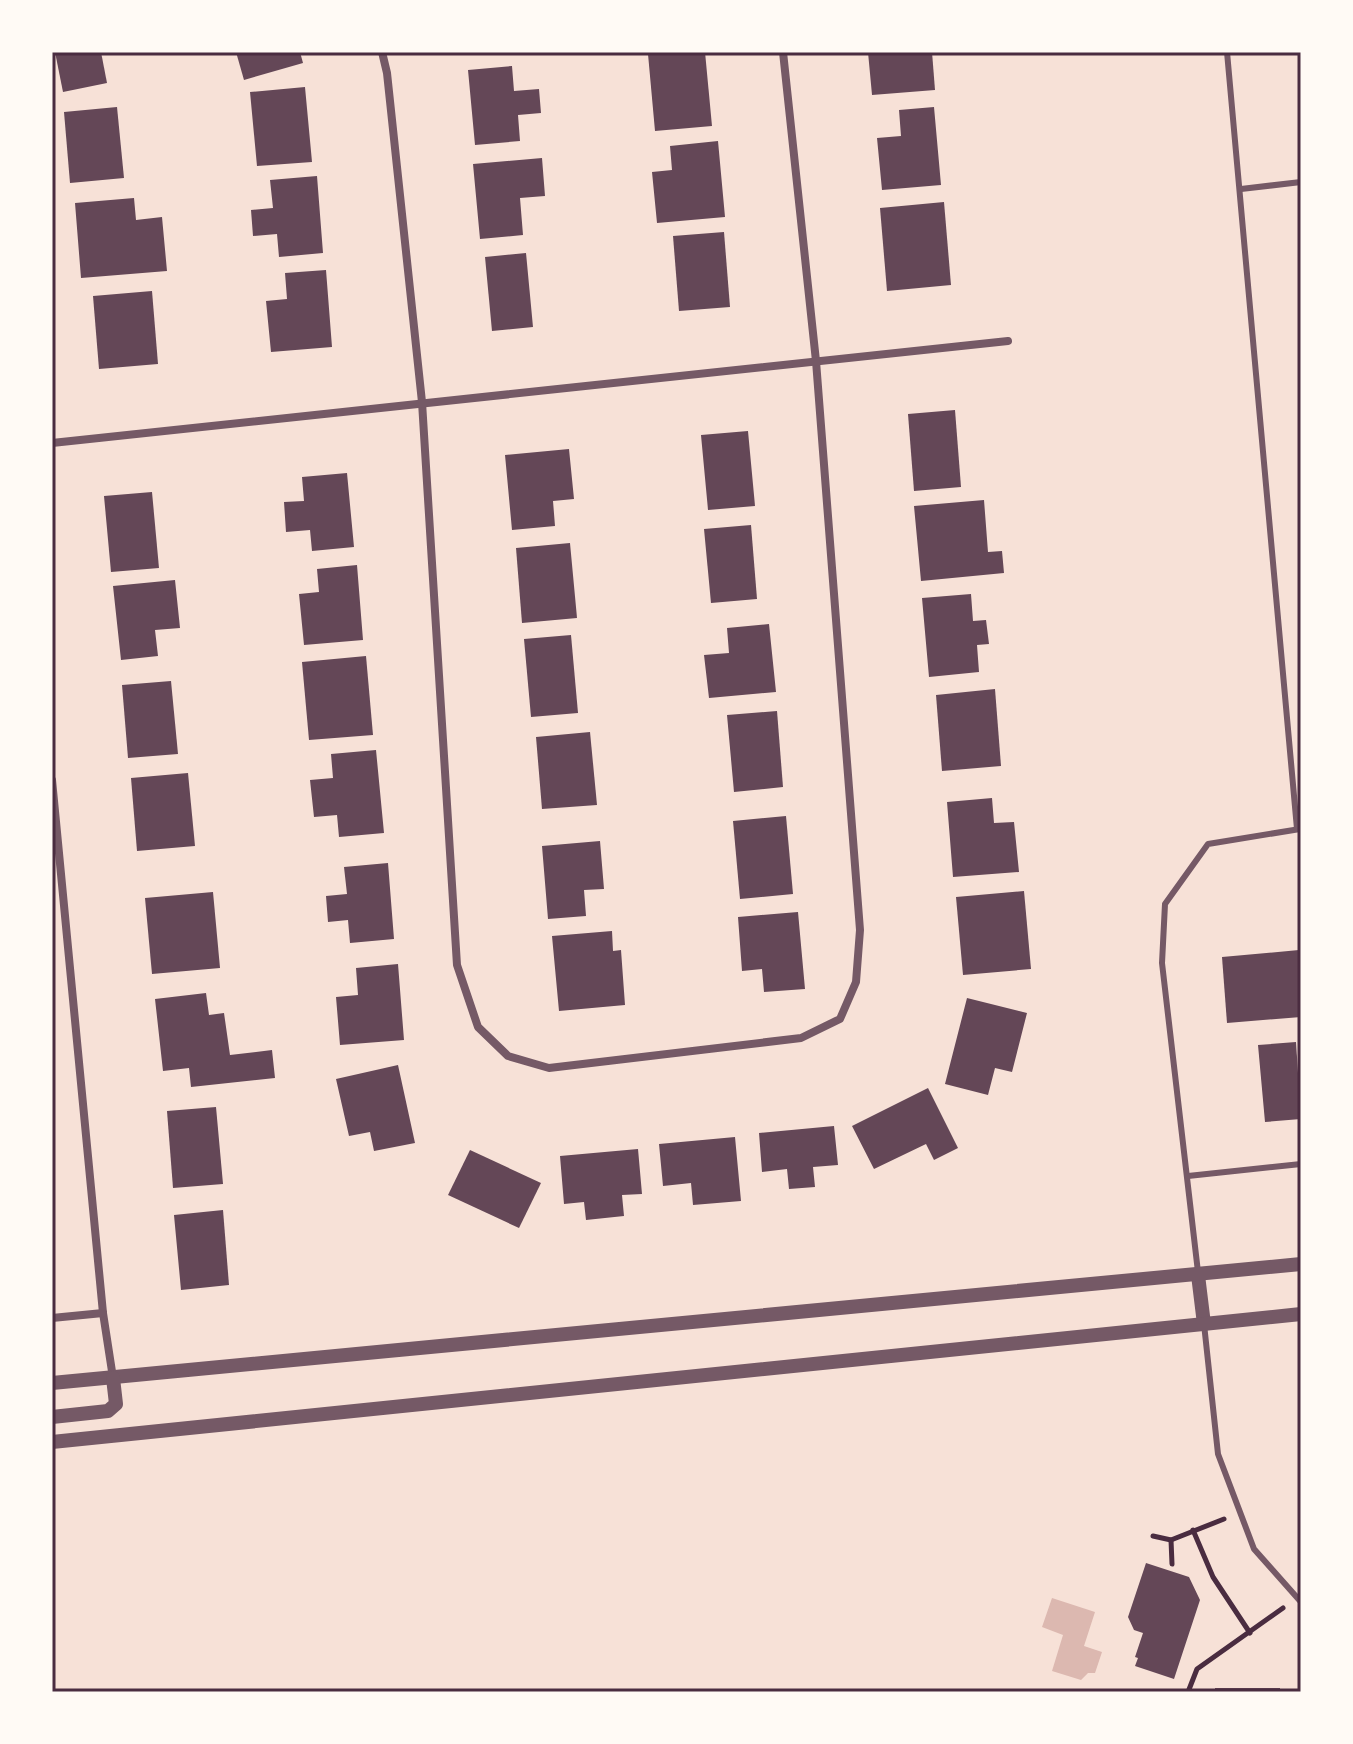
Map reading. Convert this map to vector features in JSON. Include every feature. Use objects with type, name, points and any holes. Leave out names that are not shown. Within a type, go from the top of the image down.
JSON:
[{"type":"street","points":[[382,52],[387,73],[422,402],[457,965],[478,1027],[508,1056],[549,1068],[801,1038],[840,1019],[856,982],[860,930],[816,361],[783,52]]},
{"type":"street","points":[[52,443],[1008,341]]},
{"type":"street","points":[[52,780],[103,1313],[116,1404],[108,1411],[52,1417]]},
{"type":"street","points":[[52,917],[65,916]]},
{"type":"street","points":[[52,1383],[1301,1264]]},
{"type":"street","points":[[1198,1275],[1204,1324]]},
{"type":"street","points":[[52,1318],[103,1313]]},
{"type":"street","points":[[52,1442],[1301,1314]]},
{"type":"lane","points":[[1198,1275],[1162,963],[1165,904],[1208,844],[1299,829],[1227,52]]},
{"type":"lane","points":[[1241,189],[1301,182]]},
{"type":"lane","points":[[1188,1176],[1301,1164]]},
{"type":"lane","points":[[1204,1324],[1218,1454],[1254,1549],[1299,1600]]},
{"type":"path","points":[[1153,1536],[1171,1540],[1241,1513]]},
{"type":"path","points":[[1193,1530],[1213,1577],[1250,1633]]},
{"type":"path","points":[[1171,1540],[1172,1564]]},
{"type":"path","points":[[1188,1692],[1197,1669],[1299,1600]]},
{"type":"shaded area","points":[[1052,1598],[1095,1612],[1084,1646],[1102,1652],[1095,1673],[1088,1673],[1081,1680],[1052,1671],[1063,1635],[1042,1627]]},
{"type":"building","points":[[55,52],[101,52],[107,83],[63,92]]},
{"type":"building","points":[[236,52],[300,52],[303,63],[244,80]]},
{"type":"building","points":[[705,52],[712,126],[655,131],[648,54]]},
{"type":"building","points":[[868,52],[932,52],[935,90],[872,95]]},
{"type":"building","points":[[512,66],[514,91],[539,89],[541,113],[518,115],[520,141],[475,145],[468,70]]},
{"type":"building","points":[[305,87],[312,162],[257,166],[250,92]]},
{"type":"building","points":[[117,107],[124,178],[70,183],[64,112]]},
{"type":"building","points":[[934,107],[941,185],[882,190],[877,138],[901,136],[899,110]]},
{"type":"building","points":[[718,141],[725,217],[657,223],[652,172],[672,170],[670,146]]},
{"type":"building","points":[[542,158],[545,196],[520,198],[523,235],[480,239],[473,164]]},
{"type":"building","points":[[317,176],[323,253],[279,257],[277,234],[253,236],[251,210],[273,208],[270,180]]},
{"type":"building","points":[[134,198],[136,220],[162,217],[167,271],[81,278],[75,203]]},
{"type":"building","points":[[944,202],[951,285],[887,291],[880,208]]},
{"type":"building","points":[[724,232],[730,307],[679,311],[673,236]]},
{"type":"building","points":[[526,253],[533,327],[492,331],[485,257]]},
{"type":"building","points":[[326,270],[332,347],[271,352],[266,301],[287,299],[285,273]]},
{"type":"building","points":[[152,291],[158,364],[99,369],[93,296]]},
{"type":"building","points":[[955,410],[961,487],[914,491],[908,414]]},
{"type":"building","points":[[748,431],[755,506],[708,510],[701,435]]},
{"type":"building","points":[[569,449],[574,499],[553,501],[555,526],[512,530],[505,455]]},
{"type":"building","points":[[347,473],[354,547],[312,551],[310,530],[286,532],[284,502],[304,501],[302,477]]},
{"type":"building","points":[[152,492],[159,568],[111,572],[104,496]]},
{"type":"building","points":[[984,500],[988,552],[1002,551],[1004,573],[921,581],[914,506]]},
{"type":"building","points":[[751,525],[757,599],[711,603],[704,529]]},
{"type":"building","points":[[570,543],[577,618],[522,623],[516,548]]},
{"type":"building","points":[[357,565],[363,640],[304,645],[299,594],[319,592],[317,569]]},
{"type":"building","points":[[175,580],[180,628],[155,630],[158,656],[121,660],[113,586]]},
{"type":"building","points":[[971,594],[973,621],[986,620],[989,644],[977,645],[979,672],[929,677],[922,598]]},
{"type":"building","points":[[769,624],[776,692],[709,698],[704,655],[729,653],[727,628]]},
{"type":"building","points":[[571,635],[578,713],[531,717],[524,639]]},
{"type":"building","points":[[366,656],[373,735],[309,740],[302,662]]},
{"type":"building","points":[[171,681],[178,754],[128,758],[122,685]]},
{"type":"building","points":[[995,689],[1001,766],[942,771],[936,695]]},
{"type":"building","points":[[777,711],[783,787],[734,792],[727,715]]},
{"type":"building","points":[[590,732],[597,805],[542,809],[536,737]]},
{"type":"building","points":[[376,750],[384,833],[339,837],[337,815],[314,817],[310,780],[333,778],[331,754]]},
{"type":"building","points":[[188,773],[195,846],[137,851],[131,778]]},
{"type":"building","points":[[992,798],[994,823],[1014,822],[1019,872],[953,877],[947,802]]},
{"type":"building","points":[[786,816],[793,894],[740,899],[733,821]]},
{"type":"building","points":[[600,841],[604,889],[584,890],[586,916],[548,919],[542,846]]},
{"type":"building","points":[[388,863],[394,939],[350,943],[348,920],[328,922],[326,896],[347,894],[344,867]]},
{"type":"building","points":[[1024,891],[1031,969],[963,975],[956,897]]},
{"type":"building","points":[[213,892],[220,968],[152,974],[145,898]]},
{"type":"building","points":[[798,912],[805,989],[764,992],[762,969],[742,971],[738,917]]},
{"type":"building","points":[[612,931],[613,951],[621,950],[625,1005],[559,1011],[552,936]]},
{"type":"building","points":[[1299,950],[1301,1017],[1227,1023],[1222,957]]},
{"type":"building","points":[[398,964],[404,1040],[340,1045],[336,997],[358,995],[356,968]]},
{"type":"building","points":[[206,993],[209,1015],[224,1013],[230,1055],[272,1050],[275,1078],[191,1087],[189,1068],[163,1071],[155,999]]},
{"type":"building","points":[[967,998],[1027,1013],[1012,1072],[995,1068],[988,1095],[945,1084]]},
{"type":"building","points":[[1296,1042],[1301,1119],[1265,1122],[1258,1045]]},
{"type":"building","points":[[398,1065],[415,1143],[374,1151],[370,1132],[349,1136],[336,1079]]},
{"type":"building","points":[[928,1088],[958,1148],[934,1160],[926,1144],[874,1169],[852,1126]]},
{"type":"building","points":[[216,1107],[223,1184],[173,1188],[167,1111]]},
{"type":"building","points":[[834,1126],[838,1165],[813,1167],[815,1187],[789,1189],[787,1169],[762,1172],[759,1133]]},
{"type":"building","points":[[735,1137],[741,1201],[693,1205],[691,1183],[663,1186],[659,1144]]},
{"type":"building","points":[[638,1149],[642,1194],[622,1195],[624,1216],[586,1220],[584,1202],[564,1204],[560,1156]]},
{"type":"building","points":[[470,1150],[541,1183],[519,1228],[448,1195]]},
{"type":"building","points":[[223,1210],[229,1285],[181,1290],[174,1215]]},
{"type":"building","points":[[1146,1563],[1189,1577],[1200,1600],[1174,1679],[1135,1666],[1143,1633],[1134,1630],[1128,1617]]},
{"type":"building","points":[[1215,1688],[1280,1688],[1280,1692],[1215,1692]]}]
